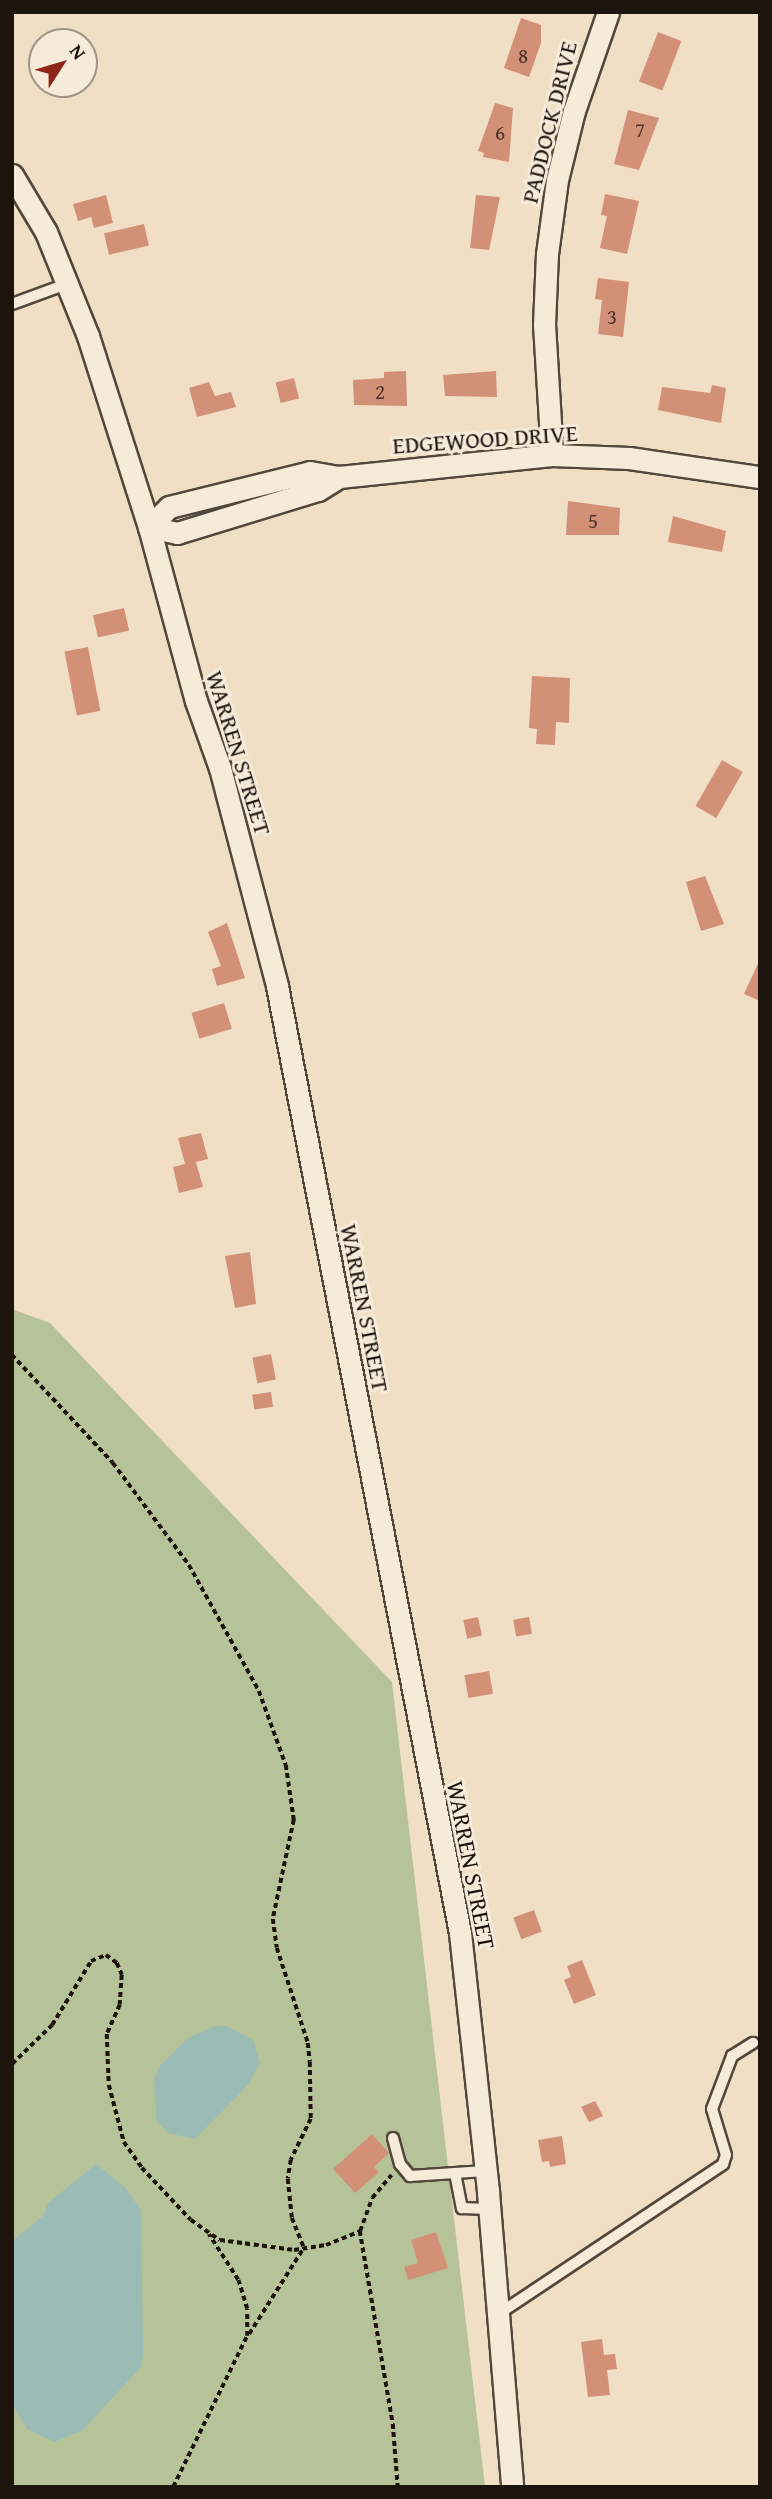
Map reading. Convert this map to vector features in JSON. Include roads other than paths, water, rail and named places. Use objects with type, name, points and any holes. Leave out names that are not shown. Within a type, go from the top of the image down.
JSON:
[{"type":"street","name":"PADDOCK DRIVE","points":[[552,455],[544,325],[547,254],[557,180],[571,123],[608,12]]},
{"type":"street","name":"WARREN STREET","points":[[12,175],[46,232],[69,283],[149,527],[195,701],[230,805],[288,1041],[423,1757],[452,1889],[489,2209],[512,2487]]},
{"type":"street","name":"EDGEWOOD DRIVE","points":[[149,527],[169,508],[310,472],[339,477],[552,455],[629,458],[760,477]]},
{"type":"lane","points":[[12,304],[69,283]]},
{"type":"lane","points":[[497,2315],[723,2164],[726,2155],[712,2109],[732,2056],[754,2043]]},
{"type":"lane","points":[[393,2137],[400,2164],[410,2176],[485,2171]]},
{"type":"lane","points":[[456,2173],[462,2208],[489,2209]]},
{"type":"water","points":[[215,2026],[226,2026],[253,2040],[260,2063],[248,2085],[195,2139],[168,2133],[156,2120],[154,2080],[159,2067],[188,2038]]},
{"type":"water","points":[[96,2164],[125,2187],[141,2210],[143,2355],[141,2367],[83,2430],[54,2442],[27,2429],[12,2404],[12,2241],[44,2215],[48,2203]]}]
